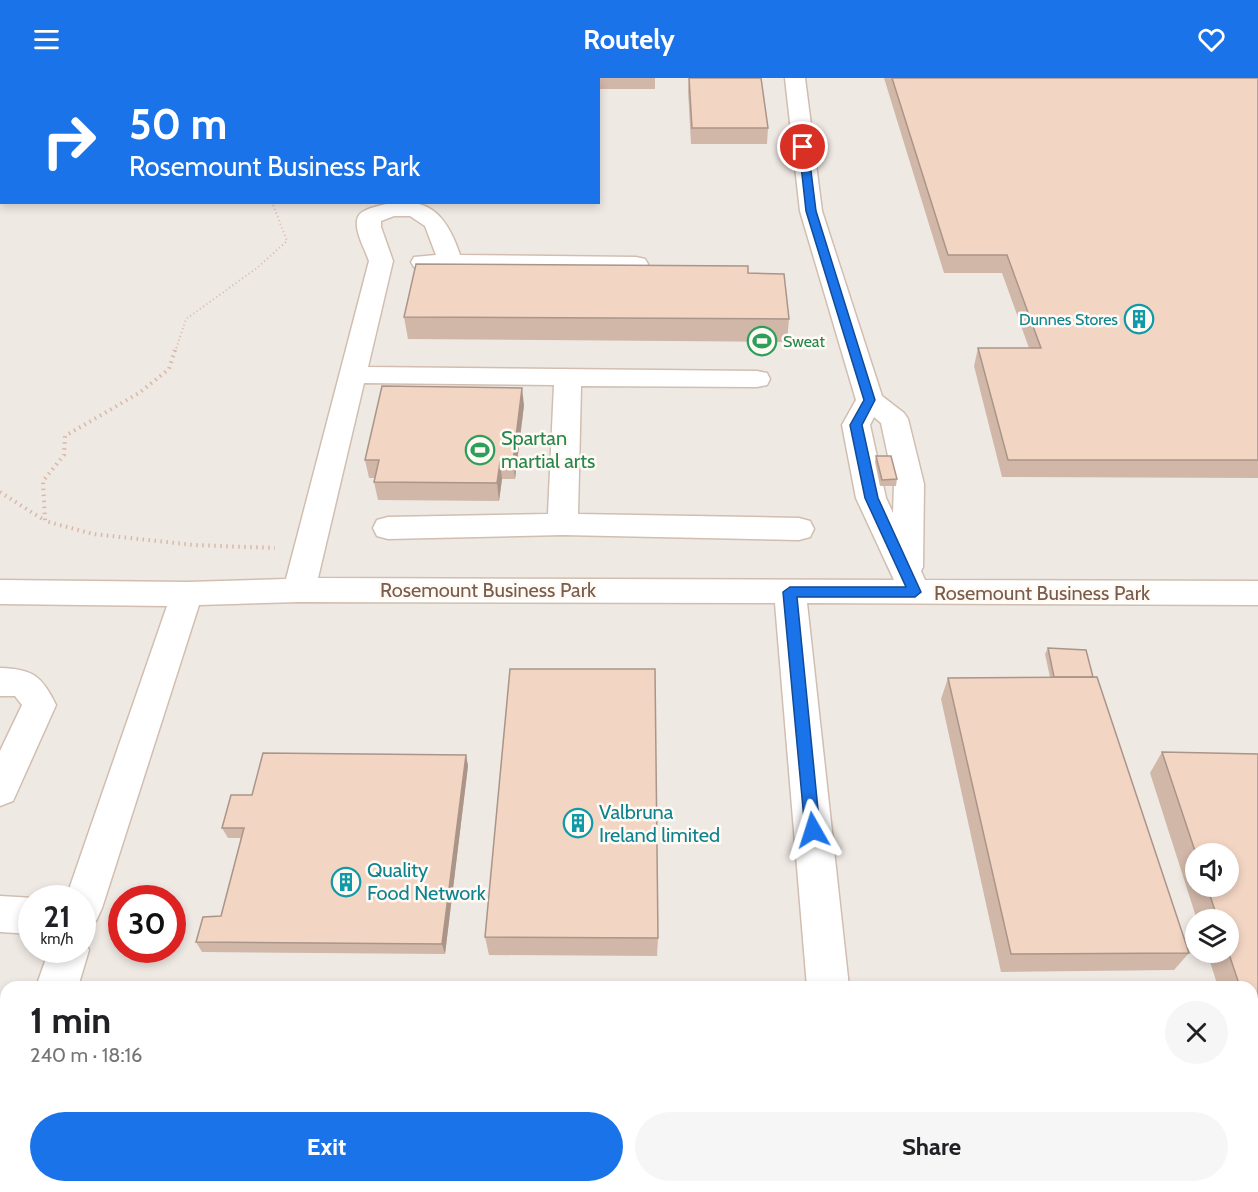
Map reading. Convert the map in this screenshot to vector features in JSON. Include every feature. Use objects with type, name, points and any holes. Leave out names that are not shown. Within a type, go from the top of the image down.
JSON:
[{"type":"street","points":[[795,78],[811,211],[870,400],[894,419],[909,484],[911,584]]},
{"type":"street","points":[[299,590],[381,261],[369,227],[369,218],[384,211],[403,208],[418,211],[434,221],[450,261]]},
{"type":"street","points":[[423,262],[636,264]]},
{"type":"street","points":[[352,375],[757,379]]},
{"type":"street","points":[[563,524],[568,377]]},
{"type":"street","points":[[870,400],[856,425],[871,498],[911,584]]},
{"type":"street","points":[[388,528],[563,524],[799,529]]},
{"type":"street","name":"Rosemount Business Park","points":[[0,592],[187,594],[299,590],[790,592],[911,584],[1258,593]]},
{"type":"street","points":[[790,592],[827,981]]},
{"type":"street","points":[[90,885],[187,594]]},
{"type":"street","points":[[0,682],[20,682],[32,688],[39,705],[0,790]]},
{"type":"street","points":[[0,915],[18,916]]},
{"type":"street","points":[[59,981],[65,963]]},
{"type":"path","points":[[45,521],[43,481],[64,454],[65,436],[139,393],[169,369],[186,319],[257,268],[287,241],[273,204]]},
{"type":"path","points":[[0,492],[45,521],[93,534],[194,545],[308,549]]},
{"type":"shaded area","points":[[600,78],[1258,78],[1258,981],[0,981],[0,204],[600,204]]},
{"type":"building","points":[[689,78],[761,78],[768,128],[692,128]]},
{"type":"building","name":"Dunnes Stores","points":[[892,78],[1258,78],[1258,460],[1008,460],[978,348],[1041,348],[1007,255],[948,255]]},
{"type":"building","points":[[416,264],[748,266],[748,273],[784,274],[789,319],[404,317]]},
{"type":"building","points":[[382,386],[522,388],[513,461],[500,462],[497,483],[374,482],[379,460],[365,460]]},
{"type":"building","points":[[876,456],[891,456],[897,479],[882,480]]},
{"type":"building","points":[[1048,648],[1086,650],[1093,677],[1054,677]]},
{"type":"building","name":"Valbruna Ireland limited","points":[[510,669],[655,669],[658,938],[485,937]]},
{"type":"building","points":[[1097,677],[1185,941],[1185,953],[1011,954],[948,678]]},
{"type":"building","points":[[1162,752],[1258,754],[1258,981],[1238,981],[1232,963],[1239,963],[1239,909],[1214,909],[1211,897],[1239,897],[1239,843],[1192,843]]},
{"type":"building","name":"Quality Food Network","points":[[263,753],[466,755],[442,944],[196,942],[203,917],[221,916],[244,828],[222,828],[231,795],[252,795]]},
{"type":"place","name":"Dunnes Stores","points":[[1139,319]]},
{"type":"place","name":"Sweat","points":[[762,341]]},
{"type":"place","name":"Spartan martial arts","points":[[480,450]]},
{"type":"place","name":"Valbruna Ireland limited","points":[[578,823]]},
{"type":"place","name":"Quality Food Network","points":[[346,882]]},
{"type":"route","points":[[803,147],[811,211],[870,400],[856,425],[871,498],[915,592],[790,592],[813,830]]}]
